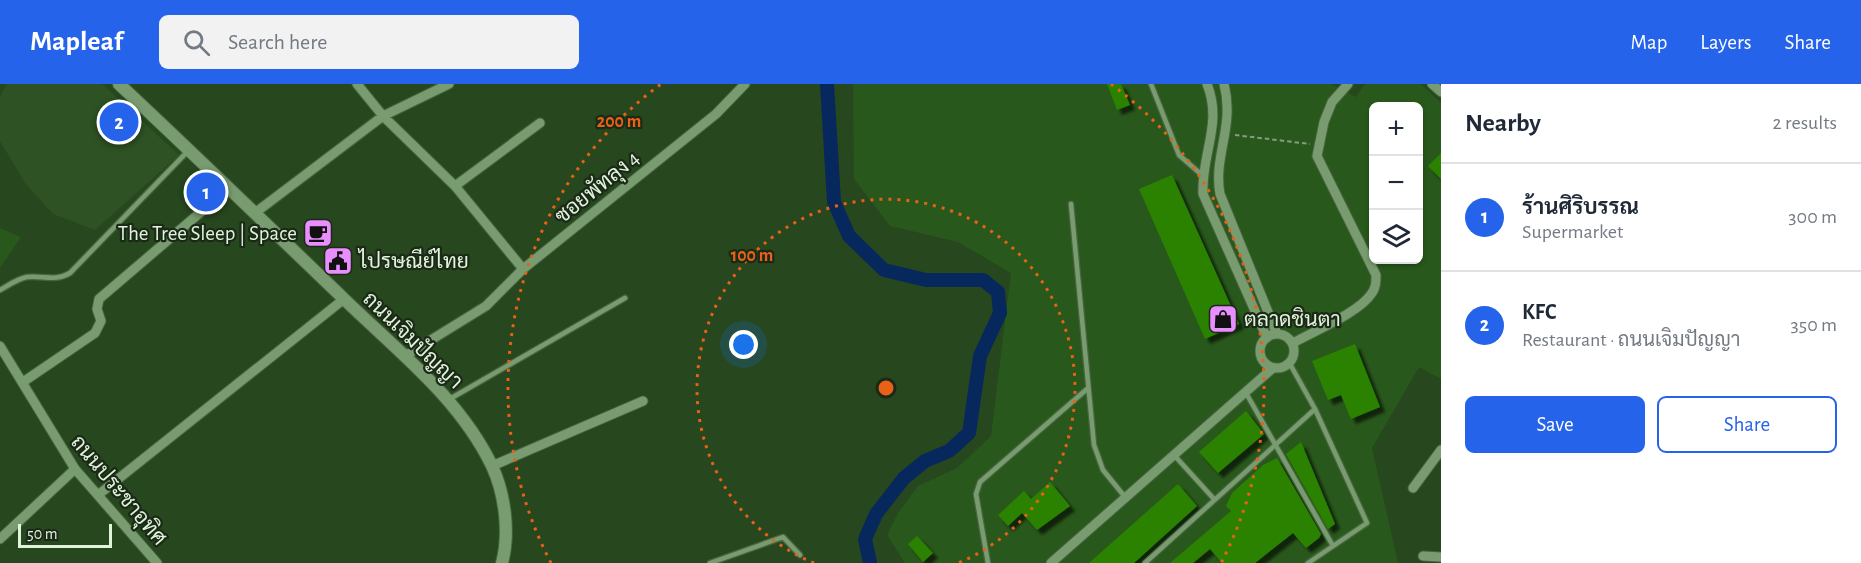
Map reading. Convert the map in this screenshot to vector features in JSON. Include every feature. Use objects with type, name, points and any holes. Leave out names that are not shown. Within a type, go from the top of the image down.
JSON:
[{"type":"street","name":"ถนนเจิมปัญญา","points":[[119,84],[448,400],[492,466],[504,509],[506,548],[502,563]]},
{"type":"street","points":[[357,84],[383,116],[455,186],[523,269]]},
{"type":"street","points":[[255,213],[383,116],[449,84]]},
{"type":"street","name":"ซอยพัทลุง 4","points":[[405,357],[486,306],[523,269],[716,114],[745,84]]},
{"type":"street","points":[[1208,84],[1214,107],[1212,131],[1202,175],[1203,194],[1267,338]]},
{"type":"street","points":[[1224,84],[1228,117],[1217,177],[1220,194],[1277,334]]},
{"type":"street","points":[[1293,343],[1351,311],[1371,295],[1376,286],[1376,275],[1317,156],[1318,145],[1332,102],[1348,84]]},
{"type":"street","points":[[1432,84],[1441,92]]},
{"type":"street","points":[[455,186],[540,123]]},
{"type":"street","points":[[1212,131],[1226,134]]},
{"type":"street","points":[[23,382],[95,333],[101,321],[98,309],[99,299],[229,188]]},
{"type":"street","points":[[98,495],[344,299]]},
{"type":"street","points":[[1277,334],[1286,336],[1293,343],[1295,354],[1290,363],[1279,369],[1261,358],[1261,347],[1267,338],[1277,334]]},
{"type":"street","name":"ถนนประชาอุทิศ","points":[[0,346],[75,469],[157,563]]},
{"type":"street","points":[[1051,563],[1274,368]]},
{"type":"street","points":[[492,466],[643,401]]},
{"type":"street","points":[[1413,488],[1441,450]]},
{"type":"street","points":[[0,539],[75,469]]},
{"type":"street","points":[[1423,555],[1441,557]]},
{"type":"lane","points":[[1151,84],[1179,154],[1202,175]]},
{"type":"lane","points":[[0,290],[16,280],[28,277],[62,278],[70,273],[189,150]]},
{"type":"lane","points":[[1071,204],[1094,445],[1103,470],[1125,498]]},
{"type":"lane","points":[[448,400],[625,298]]},
{"type":"lane","points":[[1290,363],[1315,409],[1367,523],[1308,563]]},
{"type":"lane","points":[[988,563],[976,494],[981,482],[1087,389]]},
{"type":"lane","points":[[1246,393],[1278,444],[1333,546]]},
{"type":"lane","points":[[1145,563],[1315,409]]},
{"type":"lane","points":[[1174,455],[1214,499]]},
{"type":"lane","points":[[710,563],[783,537],[800,555]]},
{"type":"path","points":[[1226,134],[1318,145]]},
{"type":"shaded area","points":[[7,84],[102,84],[179,155],[95,230],[53,214],[25,183],[0,141],[0,97]]},
{"type":"shaded area","name":"ตลาดชินตา","points":[[853,84],[1331,84],[1356,97],[1365,84],[1421,84],[1441,103],[1441,379],[1419,367],[1372,448],[1398,563],[905,563],[887,535],[898,513],[918,486],[957,468],[991,436],[1011,273],[958,242],[890,226],[854,179]]},
{"type":"shaded area","points":[[0,228],[21,237],[0,268]]},
{"type":"building","points":[[1107,84],[1121,84],[1130,105],[1117,110]]},
{"type":"building","points":[[1441,153],[1441,179],[1428,166]]},
{"type":"building","points":[[1172,175],[1239,324],[1205,339],[1139,189]]},
{"type":"building","points":[[1355,344],[1380,407],[1351,419],[1341,395],[1328,400],[1312,361]]},
{"type":"building","points":[[1246,411],[1264,434],[1218,473],[1199,452]]},
{"type":"building","points":[[1301,442],[1335,524],[1328,529],[1286,454]]},
{"type":"building","points":[[1277,458],[1321,534],[1319,538],[1306,548],[1293,533],[1255,563],[1222,563],[1210,549],[1193,563],[1170,563],[1231,511],[1226,506],[1232,493],[1263,465]]},
{"type":"building","points":[[1050,482],[1070,506],[1037,530],[1022,513],[1008,526],[998,515],[1024,491],[1031,499]]},
{"type":"building","points":[[1178,484],[1197,506],[1134,563],[1089,563]]},
{"type":"building","points":[[917,536],[933,553],[923,562],[908,544]]},
{"type":"waterway","points":[[827,84],[834,202],[849,236],[884,270],[926,280],[983,280],[998,292],[1000,313],[980,356],[969,433],[949,451],[925,461],[904,478],[876,514],[865,539],[870,563]]},
{"type":"place","name":"KFC","points":[[119,122]]},
{"type":"place","name":"ร้านศิริบรรณ","points":[[206,192]]},
{"type":"place","name":"The Tree Sleep | Space","points":[[318,233]]},
{"type":"place","name":"ไปรษณีย์ไทย","points":[[338,261]]},
{"type":"place","name":"ตลาดชินตา","points":[[1223,319]]}]
